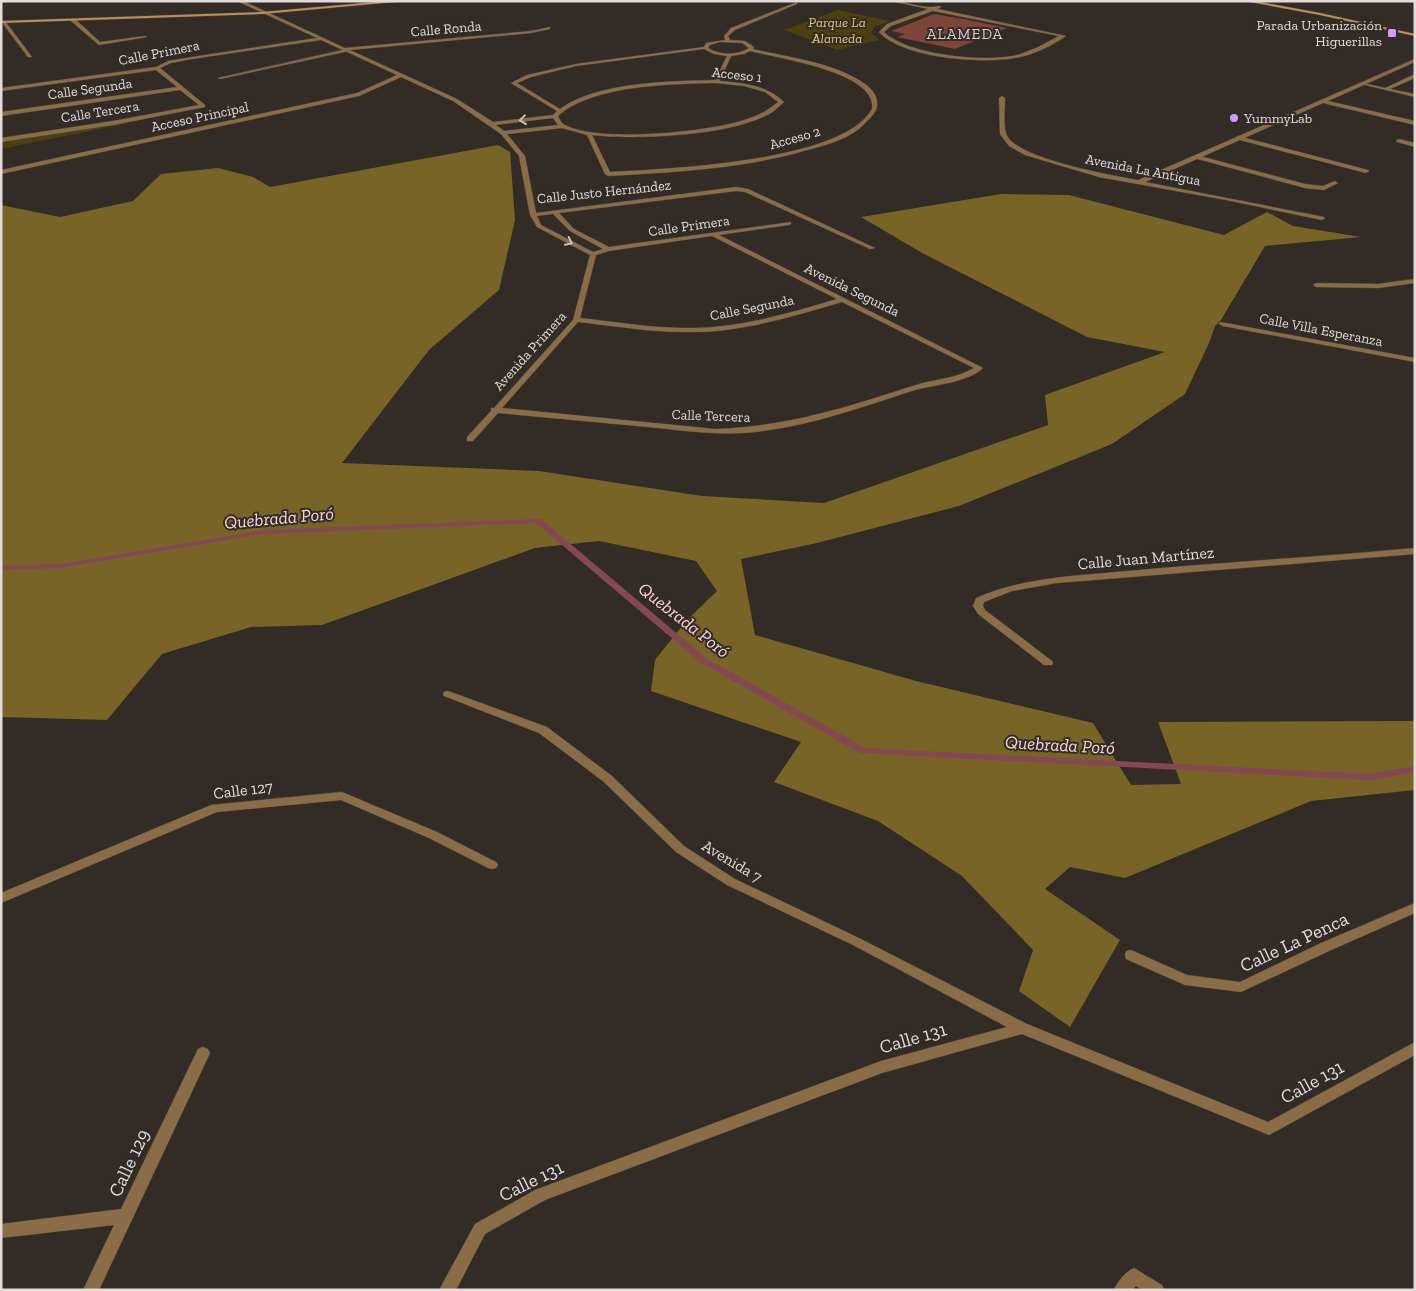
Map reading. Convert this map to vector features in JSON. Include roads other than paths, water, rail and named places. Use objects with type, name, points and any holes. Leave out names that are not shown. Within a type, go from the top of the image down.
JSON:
[{"type":"main road","points":[[2,22],[262,13],[404,1]]},
{"type":"main road","points":[[1247,1],[1320,14],[1415,35]]},
{"type":"street","name":"Calle Justo Hernández","points":[[239,1],[455,100],[492,124],[503,133],[522,156],[533,215],[736,189],[755,192],[872,248]]},
{"type":"street","points":[[893,1],[1064,36]]},
{"type":"street","points":[[911,1],[1070,33],[1016,57],[980,60],[956,58],[896,44],[884,38],[881,32],[889,26],[939,7]]},
{"type":"street","points":[[728,41],[726,36],[733,28],[796,3]]},
{"type":"street","points":[[73,20],[99,44],[145,38]]},
{"type":"street","points":[[2,22],[30,56]]},
{"type":"street","name":"Calle Ronda","points":[[220,78],[346,50],[531,32],[548,28]]},
{"type":"street","name":"Calle Primera","points":[[1,90],[157,68],[162,64],[321,39]]},
{"type":"street","points":[[560,111],[513,83],[529,76],[576,65],[705,48],[716,53],[730,54],[752,48],[748,44],[728,41],[713,42],[705,46],[705,48]]},
{"type":"street","name":"Acceso 2","points":[[589,134],[608,174],[719,166],[787,154],[829,141],[856,130],[875,111],[876,102],[872,94],[865,86],[855,80],[834,72],[750,50]]},
{"type":"street","points":[[716,82],[730,54]]},
{"type":"street","points":[[1136,182],[1415,60]]},
{"type":"street","points":[[157,68],[182,88]]},
{"type":"street","name":"Acceso Principal","points":[[1,172],[359,94],[402,76]]},
{"type":"street","points":[[1386,89],[1415,76]]},
{"type":"street","name":"Acceso 1","points":[[503,133],[562,126],[589,134],[658,135],[721,128],[769,113],[778,107],[781,102],[770,91],[759,87],[716,82],[664,84],[631,87],[600,93],[578,100],[555,116]]},
{"type":"street","points":[[1363,84],[1415,96]]},
{"type":"street","name":"Calle Tercera","points":[[1,140],[113,123],[203,106],[182,88]]},
{"type":"street","name":"Calle Segunda","points":[[1,114],[182,88]]},
{"type":"street","name":"Avenida La Antigua","points":[[1002,98],[1003,134],[1011,145],[1027,154],[1067,167],[1136,182],[1322,218]]},
{"type":"street","points":[[1323,101],[1415,123]]},
{"type":"street","points":[[492,124],[555,116],[562,126]]},
{"type":"street","points":[[1238,138],[1366,171]]},
{"type":"street","points":[[1399,141],[1415,145]]},
{"type":"street","points":[[1196,157],[1305,186],[1324,188],[1335,184]]},
{"type":"street","points":[[554,212],[572,230],[608,249]]},
{"type":"street","points":[[533,215],[539,226],[545,231],[593,254]]},
{"type":"street","name":"Calle Primera","points":[[593,254],[608,249],[789,223]]},
{"type":"street","name":"Avenida Segunda","points":[[714,235],[979,368]]},
{"type":"street","name":"Avenida Primera","points":[[470,439],[576,320],[593,254]]},
{"type":"street","points":[[1316,285],[1358,287],[1396,285],[1415,281]]},
{"type":"street","name":"Calle Segunda","points":[[576,320],[673,330],[712,329],[739,326],[782,317],[842,300]]},
{"type":"street","name":"Calle Villa Esperanza","points":[[1223,324],[1415,360]]},
{"type":"street","name":"Calle Tercera","points":[[494,410],[743,432],[775,427],[850,408],[979,368]]},
{"type":"street","name":"Calle Juan Martínez","points":[[1048,663],[981,612],[978,606],[979,600],[991,594],[1025,584],[1137,572],[1415,551]]},
{"type":"street","name":"Avenida 7","points":[[448,694],[543,730],[608,779],[680,848],[731,882],[857,942],[1022,1028]]},
{"type":"street","name":"Calle 127","points":[[1,898],[215,808],[342,796],[433,835],[492,865]]},
{"type":"street","name":"Calle La Penca","points":[[1131,955],[1185,980],[1241,987],[1325,947],[1415,908]]},
{"type":"street","name":"Calle 131","points":[[447,1290],[480,1229],[540,1194],[881,1067],[1022,1028],[1269,1129],[1415,1048]]},
{"type":"street","name":"Calle 129","points":[[91,1290],[203,1053]]},
{"type":"street","points":[[1,1232],[126,1216]]},
{"type":"street","points":[[1122,1290],[1134,1276],[1156,1290]]},
{"type":"waterway","name":"Quebrada Poró","points":[[1,568],[60,566],[264,532],[538,521],[703,660],[863,751],[1369,777],[1415,769]]},
{"type":"place","name":"Parada Urbanización Higuerillas","points":[[1392,33]]},
{"type":"place","name":"YummyLab","points":[[1234,118]]},
{"type":"district","name":"ALAMEDA","points":[[965,34]]},
{"type":"park label","name":"Parque La Alameda","points":[[837,30]]}]
